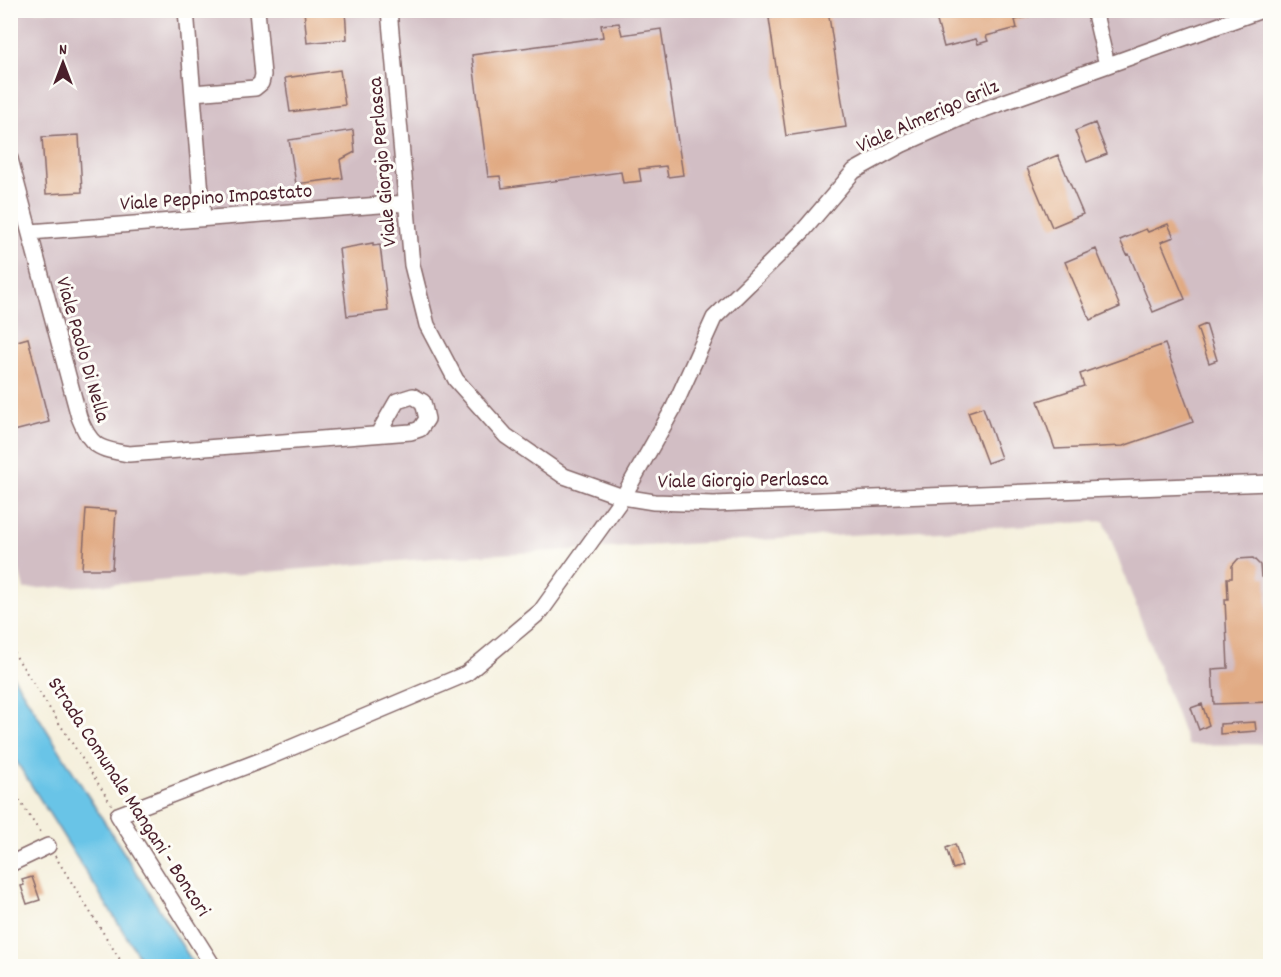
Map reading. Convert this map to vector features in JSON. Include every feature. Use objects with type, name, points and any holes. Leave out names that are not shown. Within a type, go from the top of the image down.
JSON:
[{"type":"street","points":[[186,10],[203,218]]},
{"type":"street","points":[[193,93],[255,88],[261,83],[263,75],[257,10]]},
{"type":"street","name":"Viale Giorgio Perlasca","points":[[389,10],[412,265],[427,325],[456,380],[506,436],[564,476],[623,497],[654,502],[714,504],[1270,483]]},
{"type":"street","points":[[1094,10],[1107,65]]},
{"type":"street","name":"Viale Almerigo Grilz","points":[[118,814],[261,760],[466,674],[541,612],[623,497],[674,409],[714,318],[802,232],[854,171],[901,145],[968,115],[1262,10]]},
{"type":"street","name":"Viale Paolo Di Nella","points":[[10,159],[79,417],[88,439],[104,450],[129,454],[378,434]]},
{"type":"street","name":"Viale Peppino Impastato","points":[[30,232],[406,203]]},
{"type":"street","name":"Strada Comunale Mangani - Boncori","points":[[118,814],[213,966]]},
{"type":"street","points":[[10,864],[48,846]]},
{"type":"path","name":"Strada Comunale Mangani - Boncori","points":[[10,647],[118,814]]},
{"type":"path","points":[[10,785],[124,966]]},
{"type":"shaded area","points":[[10,11],[1270,11],[1270,744],[1188,745],[1104,521],[447,557],[135,583],[24,589],[10,536]]},
{"type":"water","points":[[11,673],[195,966],[145,966],[11,753]]},
{"type":"building","points":[[304,10],[345,10],[347,39],[307,43]]},
{"type":"building","points":[[828,10],[846,127],[786,136],[769,18]]},
{"type":"building","points":[[934,10],[1038,10],[1039,14],[1015,20],[1017,28],[986,36],[988,41],[978,44],[976,39],[944,47]]},
{"type":"building","points":[[619,23],[622,35],[661,29],[683,175],[668,177],[666,166],[639,169],[641,181],[623,183],[621,172],[502,188],[500,176],[488,177],[472,55],[603,37],[601,25]]},
{"type":"building","points":[[340,70],[345,105],[290,112],[285,78]]},
{"type":"building","points":[[1095,123],[1107,154],[1087,162],[1075,131]]},
{"type":"building","points":[[353,130],[355,152],[340,160],[343,178],[296,184],[289,140]]},
{"type":"building","points":[[79,135],[82,192],[46,194],[42,137]]},
{"type":"building","points":[[1058,155],[1083,214],[1052,227],[1027,168]]},
{"type":"building","points":[[1168,224],[1174,237],[1161,242],[1185,299],[1153,312],[1129,254],[1127,255],[1120,240],[1146,229],[1148,232]]},
{"type":"building","points":[[373,243],[373,246],[380,245],[388,311],[347,316],[339,249]]},
{"type":"building","points":[[1096,249],[1120,307],[1090,320],[1065,262]]},
{"type":"building","points":[[1206,324],[1217,360],[1209,363],[1197,328]]},
{"type":"building","points":[[28,338],[49,422],[10,432],[10,343]]},
{"type":"building","points":[[1165,344],[1193,422],[1123,446],[1055,449],[1038,401],[1084,386],[1080,374]]},
{"type":"building","points":[[983,407],[1001,458],[987,463],[968,412]]},
{"type":"building","points":[[86,509],[116,511],[112,569],[82,569]]},
{"type":"building","points":[[1253,558],[1260,565],[1261,577],[1266,577],[1270,702],[1214,704],[1212,669],[1228,668],[1225,599],[1228,599],[1227,578],[1232,578],[1232,566],[1238,559]]},
{"type":"building","points":[[1202,704],[1209,725],[1199,730],[1191,708]]},
{"type":"building","points":[[1255,722],[1256,731],[1220,734],[1220,724]]},
{"type":"building","points":[[955,844],[962,866],[953,869],[946,848]]},
{"type":"building","points":[[32,877],[40,900],[27,904],[21,886],[24,885],[22,880]]}]
